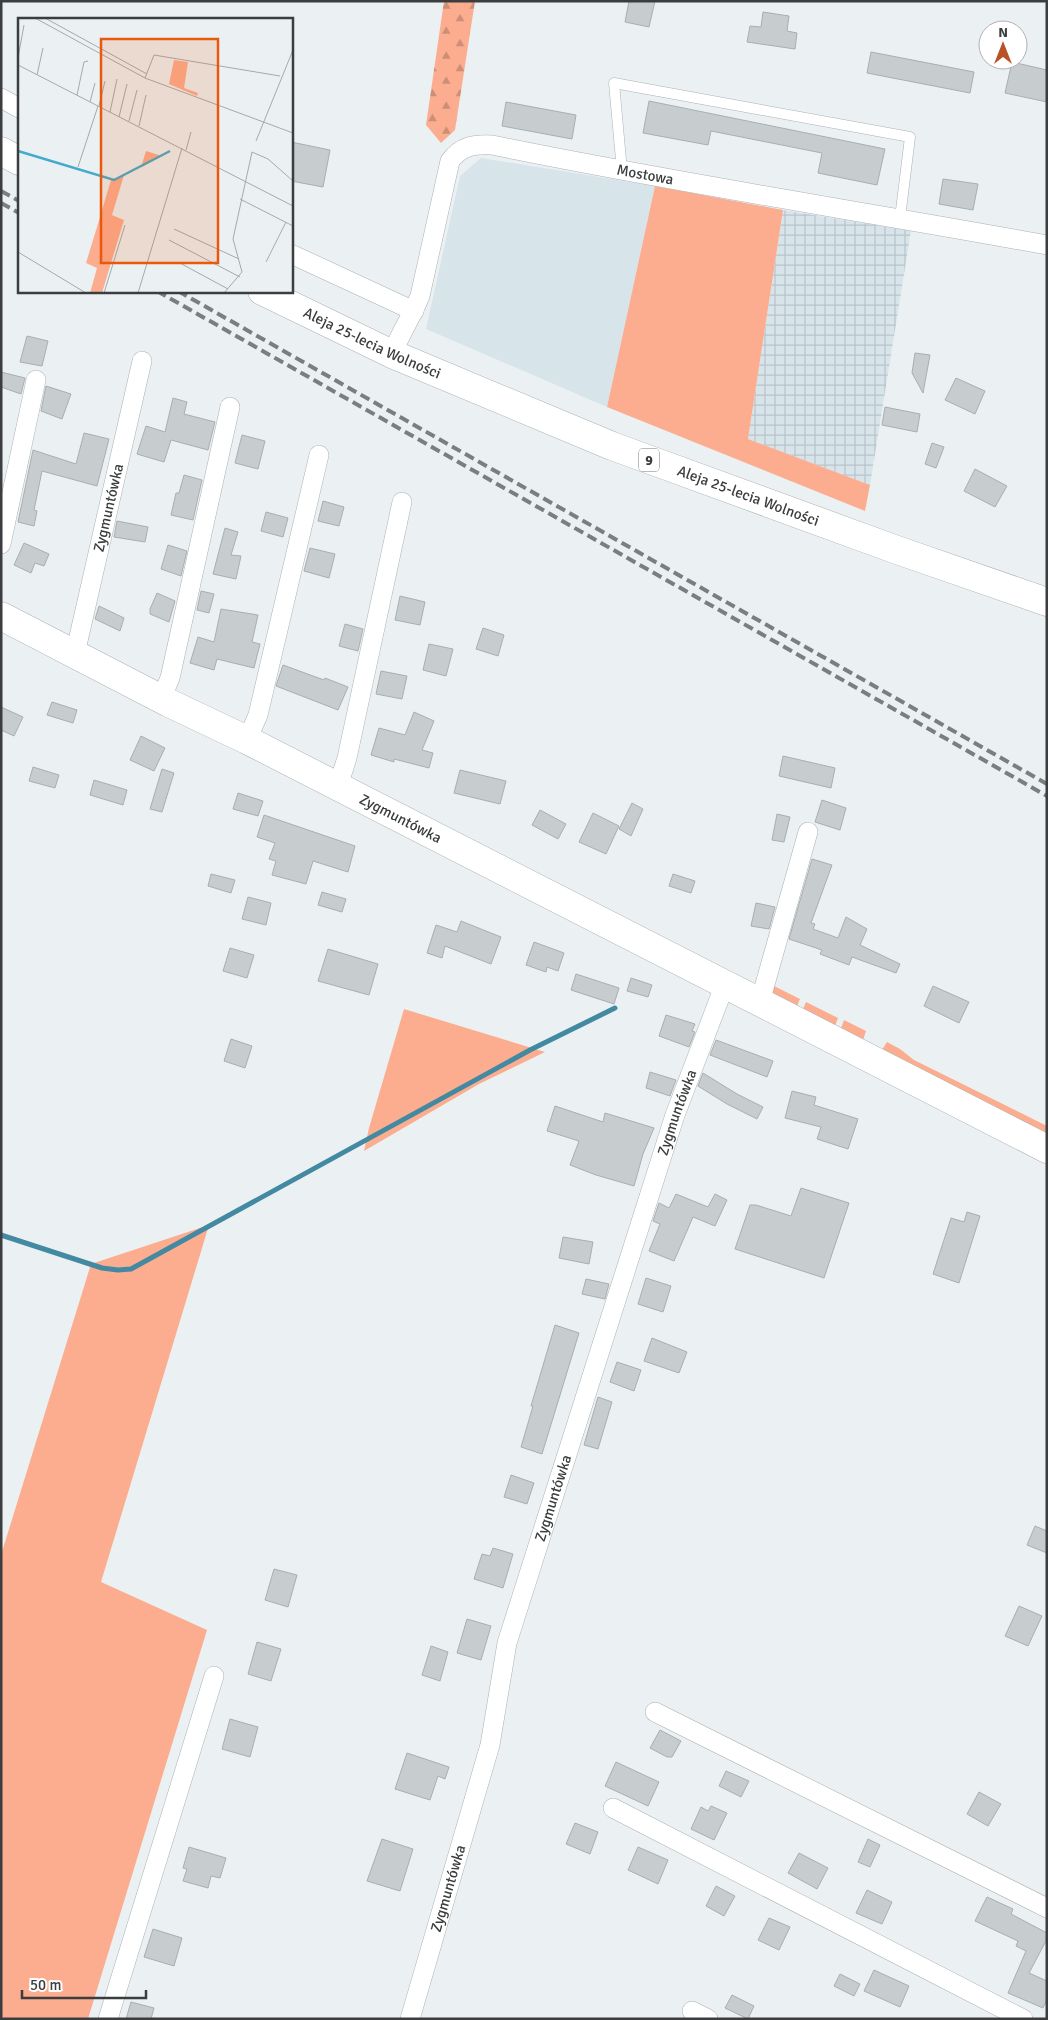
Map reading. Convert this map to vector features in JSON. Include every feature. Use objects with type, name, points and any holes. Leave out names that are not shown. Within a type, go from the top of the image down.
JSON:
[{"type":"street","points":[[1,98],[18,107]]},
{"type":"street","name":"Mostowa","points":[[392,354],[400,333],[414,311],[420,296],[445,176],[450,161],[456,152],[476,144],[620,171],[1047,245]]},
{"type":"street","points":[[1,151],[18,160]]},
{"type":"street","points":[[292,254],[414,311]]},
{"type":"street","name":"Aleja 25-lecia Wolności","points":[[264,292],[392,354],[612,446],[1047,602]]},
{"type":"street","name":"Zygmuntówka","points":[[75,654],[142,361]]},
{"type":"street","points":[[1,544],[36,380]]},
{"type":"street","points":[[160,699],[170,678],[230,407]]},
{"type":"street","points":[[247,740],[258,715],[319,455]]},
{"type":"street","points":[[338,786],[345,768],[402,502]]},
{"type":"street","name":"Zygmuntówka","points":[[1,616],[160,699],[338,786],[1047,1149]]},
{"type":"street","points":[[760,1002],[808,832]]},
{"type":"street","name":"Zygmuntówka","points":[[410,2019],[490,1745],[506,1643],[675,1115],[725,984]]},
{"type":"street","points":[[108,2019],[214,1676]]},
{"type":"street","points":[[655,1712],[1047,1908]]},
{"type":"street","points":[[613,1808],[1023,2019]]},
{"type":"lane","points":[[620,171],[621,160],[614,83],[910,138],[901,210],[897,218]]},
{"type":"shaded area","points":[[481,158],[655,186],[607,407],[426,329],[460,176]]},
{"type":"shaded area","points":[[783,210],[911,231],[870,485],[748,439]]},
{"type":"green space","points":[[444,1],[475,1],[455,130],[441,143],[426,125]]},
{"type":"green space","points":[[655,186],[783,210],[748,439],[870,485],[865,511],[607,407]]},
{"type":"green space","points":[[772,985],[800,999],[797,1006],[769,996]]},
{"type":"green space","points":[[806,1002],[838,1018],[835,1026],[805,1015],[803,1009]]},
{"type":"green space","points":[[404,1009],[545,1052],[479,1084],[364,1151],[369,1128]]},
{"type":"green space","points":[[844,1020],[866,1031],[863,1040],[841,1028]]},
{"type":"green space","points":[[887,1042],[914,1060],[1047,1126],[1047,1137],[882,1050]]},
{"type":"green space","points":[[209,1225],[101,1582],[207,1630],[88,2019],[1,2019],[1,1555],[91,1264]]},
{"type":"building","points":[[629,1],[655,1],[649,27],[625,22]]},
{"type":"building","points":[[763,12],[789,16],[787,31],[797,33],[795,49],[747,42],[750,26],[761,27]]},
{"type":"building","points":[[871,52],[974,72],[970,93],[867,73]]},
{"type":"building","points":[[1028,66],[1047,70],[1047,102],[1005,93],[1010,70],[1028,70]]},
{"type":"building","points":[[649,101],[885,149],[877,185],[818,173],[822,153],[711,131],[708,145],[643,133]]},
{"type":"building","points":[[506,102],[576,115],[572,139],[502,126]]},
{"type":"building","points":[[292,142],[330,150],[323,187],[292,181]]},
{"type":"building","points":[[943,179],[978,184],[973,210],[939,204]]},
{"type":"building","points":[[27,336],[48,341],[42,366],[20,362]]},
{"type":"building","points":[[915,353],[930,355],[923,393],[912,373]]},
{"type":"building","points":[[1,372],[25,378],[21,394],[1,387]]},
{"type":"building","points":[[956,378],[985,391],[975,414],[945,400]]},
{"type":"building","points":[[46,386],[71,394],[62,419],[41,411]]},
{"type":"building","points":[[173,398],[187,402],[184,414],[215,422],[208,450],[171,440],[164,462],[137,454],[146,426],[165,432]]},
{"type":"building","points":[[885,407],[920,414],[917,432],[882,425]]},
{"type":"building","points":[[84,433],[109,439],[97,486],[42,471],[34,510],[37,511],[34,526],[18,522],[33,450],[76,464]]},
{"type":"building","points":[[242,435],[265,441],[258,469],[235,463]]},
{"type":"building","points":[[932,443],[944,447],[936,468],[925,464]]},
{"type":"building","points":[[975,469],[1007,486],[995,507],[964,491]]},
{"type":"building","points":[[184,475],[202,480],[193,520],[171,515],[176,493],[179,493]]},
{"type":"building","points":[[323,501],[344,507],[339,526],[318,521]]},
{"type":"building","points":[[266,512],[288,518],[283,537],[261,531]]},
{"type":"building","points":[[117,521],[148,527],[145,542],[114,537]]},
{"type":"building","points":[[225,528],[238,532],[231,555],[241,556],[236,579],[213,574]]},
{"type":"building","points":[[24,543],[49,554],[44,566],[35,563],[31,573],[14,565]]},
{"type":"building","points":[[168,545],[187,551],[181,576],[161,569]]},
{"type":"building","points":[[310,548],[335,554],[329,578],[304,571]]},
{"type":"building","points":[[201,591],[214,594],[209,613],[197,610]]},
{"type":"building","points":[[157,593],[175,601],[169,622],[150,614],[150,609]]},
{"type":"building","points":[[400,596],[425,602],[420,625],[395,620]]},
{"type":"building","points":[[99,606],[124,618],[120,631],[95,619]]},
{"type":"building","points":[[221,609],[258,615],[252,642],[260,644],[254,668],[217,659],[214,670],[190,663],[198,637],[214,642]]},
{"type":"building","points":[[345,624],[363,629],[358,651],[339,646]]},
{"type":"building","points":[[483,628],[504,635],[498,656],[476,649]]},
{"type":"building","points":[[429,644],[453,649],[446,676],[423,670]]},
{"type":"building","points":[[283,665],[348,687],[338,710],[276,686]]},
{"type":"building","points":[[381,671],[407,676],[402,699],[376,694]]},
{"type":"building","points":[[52,702],[77,710],[73,723],[47,715]]},
{"type":"building","points":[[1,707],[23,717],[14,736],[1,730]]},
{"type":"building","points":[[414,712],[434,721],[422,750],[433,753],[429,768],[394,759],[394,762],[371,755],[379,728],[405,735]]},
{"type":"building","points":[[141,736],[165,748],[154,771],[130,760]]},
{"type":"building","points":[[783,756],[835,768],[831,788],[779,776]]},
{"type":"building","points":[[33,767],[59,775],[55,788],[29,781]]},
{"type":"building","points":[[162,769],[174,773],[162,812],[150,809]]},
{"type":"building","points":[[460,770],[506,781],[500,804],[454,793]]},
{"type":"building","points":[[94,780],[127,790],[123,805],[90,795]]},
{"type":"building","points":[[238,793],[263,801],[258,816],[233,809]]},
{"type":"building","points":[[822,800],[846,808],[840,830],[815,822]]},
{"type":"building","points":[[632,803],[643,809],[631,836],[619,829]]},
{"type":"building","points":[[540,810],[566,824],[558,839],[532,825]]},
{"type":"building","points":[[593,813],[619,826],[606,854],[579,842]]},
{"type":"building","points":[[777,814],[790,817],[784,842],[772,840]]},
{"type":"building","points":[[264,815],[355,846],[348,872],[313,861],[306,884],[272,875],[276,861],[269,859],[275,843],[257,837]]},
{"type":"building","points":[[812,859],[832,865],[811,923],[815,924],[813,929],[838,938],[846,917],[867,929],[860,945],[900,964],[896,973],[852,957],[849,965],[820,954],[822,950],[789,939]]},
{"type":"building","points":[[211,874],[235,880],[231,893],[208,886]]},
{"type":"building","points":[[673,874],[695,881],[691,893],[669,886]]},
{"type":"building","points":[[322,892],[346,899],[342,912],[318,905]]},
{"type":"building","points":[[248,897],[271,903],[266,925],[242,919]]},
{"type":"building","points":[[756,903],[775,907],[769,929],[751,926]]},
{"type":"building","points":[[461,921],[501,937],[491,964],[445,946],[442,958],[427,953],[436,925],[457,932]]},
{"type":"building","points":[[534,942],[564,953],[558,971],[547,967],[546,972],[526,965]]},
{"type":"building","points":[[230,948],[254,955],[247,978],[223,971]]},
{"type":"building","points":[[328,949],[378,964],[369,995],[318,981]]},
{"type":"building","points":[[576,974],[619,988],[614,1004],[571,990]]},
{"type":"building","points":[[631,978],[652,985],[648,997],[627,991]]},
{"type":"building","points":[[933,986],[969,1002],[959,1023],[924,1006]]},
{"type":"building","points":[[666,1015],[695,1024],[692,1031],[695,1032],[689,1047],[659,1036]]},
{"type":"building","points":[[231,1039],[252,1046],[245,1068],[224,1061]]},
{"type":"building","points":[[716,1040],[773,1061],[767,1077],[710,1055]]},
{"type":"building","points":[[650,1072],[676,1080],[670,1096],[646,1088]]},
{"type":"building","points":[[703,1073],[737,1094],[763,1107],[757,1119],[727,1104],[698,1086]]},
{"type":"building","points":[[792,1091],[816,1097],[814,1105],[858,1119],[848,1149],[817,1139],[821,1127],[785,1118]]},
{"type":"building","points":[[555,1106],[603,1122],[605,1113],[654,1128],[643,1154],[634,1186],[570,1165],[579,1141],[547,1131]]},
{"type":"building","points":[[801,1188],[849,1203],[824,1278],[735,1249],[750,1205],[756,1205],[791,1216]]},
{"type":"building","points":[[676,1194],[708,1207],[715,1194],[727,1200],[715,1226],[693,1217],[674,1261],[649,1251],[660,1224],[653,1221],[659,1203],[669,1208]]},
{"type":"building","points":[[967,1212],[980,1216],[959,1283],[933,1274],[951,1218],[964,1222]]},
{"type":"building","points":[[563,1237],[593,1242],[589,1264],[559,1258]]},
{"type":"building","points":[[646,1278],[671,1286],[663,1312],[638,1304]]},
{"type":"building","points":[[586,1279],[609,1284],[605,1299],[582,1294]]},
{"type":"building","points":[[555,1325],[579,1333],[542,1454],[521,1447]]},
{"type":"building","points":[[652,1338],[687,1352],[679,1373],[644,1361]]},
{"type":"building","points":[[617,1362],[641,1370],[634,1391],[610,1382]]},
{"type":"building","points":[[598,1397],[612,1402],[598,1449],[584,1445]]},
{"type":"building","points":[[511,1475],[534,1483],[527,1504],[504,1497]]},
{"type":"building","points":[[1035,1526],[1047,1531],[1047,1553],[1027,1545]]},
{"type":"building","points":[[493,1548],[513,1554],[503,1588],[474,1579],[482,1554],[490,1556]]},
{"type":"building","points":[[274,1569],[297,1575],[288,1607],[265,1600]]},
{"type":"building","points":[[1019,1606],[1042,1616],[1028,1646],[1005,1636]]},
{"type":"building","points":[[467,1619],[491,1626],[481,1660],[457,1653]]},
{"type":"building","points":[[257,1642],[281,1649],[271,1681],[248,1674]]},
{"type":"building","points":[[431,1646],[448,1652],[440,1681],[422,1675]]},
{"type":"building","points":[[230,1719],[258,1727],[250,1757],[222,1749]]},
{"type":"building","points":[[660,1730],[681,1741],[672,1757],[667,1757],[650,1748]]},
{"type":"building","points":[[407,1753],[449,1767],[445,1779],[438,1776],[430,1800],[395,1789]]},
{"type":"building","points":[[616,1762],[659,1782],[648,1806],[605,1786]]},
{"type":"building","points":[[726,1771],[749,1781],[741,1797],[719,1786]]},
{"type":"building","points":[[979,1792],[1001,1804],[988,1826],[967,1814]]},
{"type":"building","points":[[711,1806],[727,1813],[714,1840],[691,1829],[701,1807],[708,1811]]},
{"type":"building","points":[[575,1823],[598,1832],[590,1854],[566,1844]]},
{"type":"building","points":[[382,1839],[413,1849],[400,1891],[367,1881]]},
{"type":"building","points":[[868,1839],[880,1845],[870,1867],[858,1862]]},
{"type":"building","points":[[189,1847],[226,1858],[220,1878],[211,1876],[208,1888],[183,1881],[187,1869],[183,1868]]},
{"type":"building","points":[[638,1847],[668,1860],[658,1884],[628,1870]]},
{"type":"building","points":[[799,1853],[828,1868],[817,1889],[788,1873]]},
{"type":"building","points":[[716,1886],[735,1896],[724,1916],[706,1906]]},
{"type":"building","points":[[867,1890],[892,1902],[882,1924],[856,1913]]},
{"type":"building","points":[[987,1897],[1013,1909],[1011,1914],[1047,1933],[1047,1939],[1029,1973],[1047,1981],[1047,1999],[1043,2008],[1008,1993],[1026,1951],[1016,1946],[1018,1941],[975,1921]]},
{"type":"building","points":[[769,1918],[790,1927],[779,1950],[758,1940]]},
{"type":"building","points":[[153,1929],[182,1938],[174,1966],[144,1957]]},
{"type":"building","points":[[874,1970],[909,1986],[900,2007],[864,1991]]},
{"type":"building","points":[[840,1974],[860,1984],[854,1996],[834,1986]]},
{"type":"building","points":[[732,1995],[754,2006],[748,2019],[725,2008]]},
{"type":"building","points":[[131,2002],[154,2008],[151,2019],[126,2019]]},
{"type":"waterway","points":[[1,1235],[102,1268],[131,1269],[530,1050],[615,1008]]},
{"type":"railway","points":[[1,191],[18,200]]},
{"type":"railway","points":[[1,203],[18,212]]},
{"type":"railway","points":[[159,292],[1047,796]]},
{"type":"railway","points":[[180,292],[1047,784]]}]
